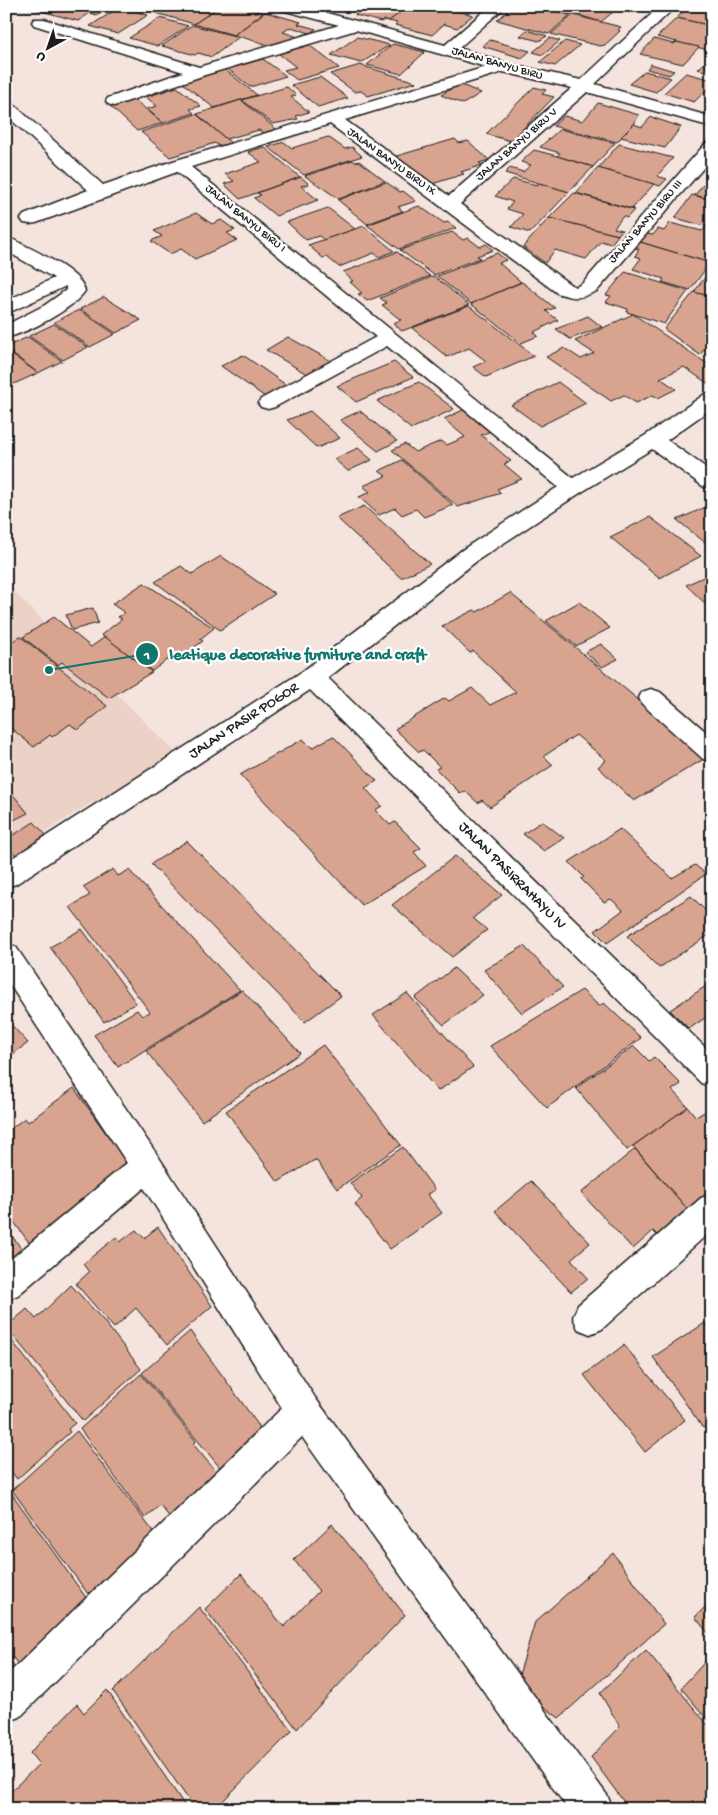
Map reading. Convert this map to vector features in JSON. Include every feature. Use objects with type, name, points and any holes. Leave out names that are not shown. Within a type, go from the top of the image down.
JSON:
[{"type":"street","name":"JALAN BANYU BIRU","points":[[283,6],[321,11],[353,26],[448,50],[502,67],[584,86],[712,122]]},
{"type":"street","points":[[448,50],[499,6]]},
{"type":"street","name":"JALAN BANYU BIRU V","points":[[449,205],[584,86],[669,6]]},
{"type":"street","points":[[40,22],[199,72]]},
{"type":"street","points":[[114,100],[199,72],[353,26]]},
{"type":"street","points":[[30,219],[100,192],[179,165],[502,67]]},
{"type":"street","points":[[6,106],[100,192]]},
{"type":"street","name":"JALAN BANYU BIRU IX","points":[[333,119],[564,289],[577,292]]},
{"type":"street","name":"JALAN BANYU BIRU III","points":[[577,292],[590,287],[712,147]]},
{"type":"street","name":"JALAN BANYU BIRU I","points":[[179,165],[572,488]]},
{"type":"street","points":[[6,243],[68,278],[75,285],[76,291],[68,299],[46,313],[6,332]]},
{"type":"street","points":[[6,308],[68,278]]},
{"type":"street","points":[[268,403],[390,337]]},
{"type":"street","name":"JALAN PASIR POGOR","points":[[6,876],[312,677],[470,555],[572,488],[653,440],[712,398]]},
{"type":"street","points":[[653,440],[712,482]]},
{"type":"street","name":"JALAN PASIRRAHAYU IV","points":[[312,677],[712,1074]]},
{"type":"street","points":[[651,698],[712,752]]},
{"type":"street","points":[[6,955],[147,1166],[304,1411],[593,1809]]},
{"type":"street","points":[[6,1284],[147,1166]]},
{"type":"street","points":[[590,1317],[712,1209]]},
{"type":"street","points":[[6,1703],[304,1411]]},
{"type":"shaded area","points":[[6,584],[178,755],[81,809],[6,857]]},
{"type":"building","points":[[24,6],[55,6],[45,12]]},
{"type":"building","points":[[55,6],[111,6],[97,15],[90,13],[78,21],[45,12]]},
{"type":"building","points":[[130,6],[166,6],[156,13]]},
{"type":"building","points":[[166,6],[220,6],[194,24],[156,13]]},
{"type":"building","points":[[220,6],[243,6],[263,13],[234,35],[194,24]]},
{"type":"building","points":[[366,6],[409,6],[389,21],[384,20],[381,22],[355,15]]},
{"type":"building","points":[[409,6],[438,6],[473,15],[457,28],[444,24],[432,35],[395,25],[397,23],[389,21]]},
{"type":"building","points":[[448,6],[477,6],[470,12]]},
{"type":"building","points":[[514,6],[536,10],[540,7],[570,15],[549,34],[497,20]]},
{"type":"building","points":[[540,6],[580,6],[570,15]]},
{"type":"building","points":[[585,6],[620,6],[601,22],[575,14]]},
{"type":"building","points":[[688,6],[712,6],[712,26],[677,18]]},
{"type":"building","points":[[120,7],[148,15],[118,34],[90,26]]},
{"type":"building","points":[[265,12],[301,22],[298,24],[316,29],[310,33],[291,27],[283,32],[298,37],[269,45],[234,35]]},
{"type":"building","points":[[573,15],[621,27],[618,30],[620,31],[605,45],[600,46],[551,34]]},
{"type":"building","points":[[160,18],[188,26],[158,46],[129,38]]},
{"type":"building","points":[[677,18],[712,26],[712,46],[708,50],[657,37]]},
{"type":"building","points":[[192,25],[239,37],[212,57],[198,53],[195,55],[162,46]]},
{"type":"building","points":[[527,30],[547,36],[539,41],[520,36]]},
{"type":"building","points":[[357,37],[390,45],[361,63],[331,55]]},
{"type":"building","points":[[550,38],[560,41],[543,55],[533,52]]},
{"type":"building","points":[[654,39],[699,47],[683,64],[640,54]]},
{"type":"building","points":[[490,40],[530,51],[522,58],[482,46]]},
{"type":"building","points":[[565,41],[580,45],[555,66],[540,62]]},
{"type":"building","points":[[393,44],[425,52],[401,74],[367,65]]},
{"type":"building","points":[[309,45],[339,68],[297,80],[284,70],[296,67],[279,54]]},
{"type":"building","points":[[712,57],[712,73],[698,69]]},
{"type":"building","points":[[263,59],[286,76],[250,87],[228,69]]},
{"type":"building","points":[[651,64],[674,71],[669,75],[647,69]]},
{"type":"building","points":[[360,65],[416,82],[368,96],[361,91],[355,92],[330,74]]},
{"type":"building","points":[[223,68],[257,95],[214,108],[179,80],[191,77],[193,79]]},
{"type":"building","points":[[645,71],[671,78],[656,92],[629,84]]},
{"type":"building","points":[[686,73],[712,80],[712,85],[694,102],[664,93]]},
{"type":"building","points":[[320,77],[348,98],[318,107],[291,85]]},
{"type":"building","points":[[459,84],[481,93],[463,104],[441,95]]},
{"type":"building","points":[[177,87],[201,106],[190,109],[194,113],[163,123],[147,109],[157,106],[146,97]]},
{"type":"building","points":[[287,87],[296,95],[291,97],[309,112],[296,116],[298,119],[273,124],[242,100]]},
{"type":"building","points":[[534,87],[546,90],[542,94],[554,97],[511,141],[486,134]]},
{"type":"building","points":[[131,97],[163,123],[137,131],[110,106]]},
{"type":"building","points":[[241,100],[276,129],[263,133],[259,130],[226,139],[197,114]]},
{"type":"building","points":[[598,103],[639,115],[634,124],[617,142],[553,126],[564,116],[583,121]]},
{"type":"building","points":[[196,114],[231,143],[219,146],[215,143],[170,157],[141,132]]},
{"type":"building","points":[[651,117],[681,127],[665,148],[621,137],[634,124],[642,127]]},
{"type":"building","points":[[560,129],[615,143],[593,167],[557,156],[560,153],[540,147]]},
{"type":"building","points":[[328,137],[345,149],[352,147],[362,156],[304,175],[268,147],[284,142],[292,148]]},
{"type":"building","points":[[455,139],[459,143],[468,141],[489,160],[479,163],[482,165],[461,172],[464,174],[432,184],[393,157]]},
{"type":"building","points":[[619,144],[673,158],[657,176],[667,179],[660,186],[598,168]]},
{"type":"building","points":[[264,147],[300,177],[240,199],[224,184],[234,181],[225,174],[261,162],[248,152]]},
{"type":"building","points":[[534,150],[593,167],[569,192],[505,173],[510,168],[523,172],[531,165],[521,162]]},
{"type":"building","points":[[352,160],[359,161],[385,181],[339,199],[305,176]]},
{"type":"building","points":[[598,168],[654,184],[632,209],[576,193]]},
{"type":"building","points":[[301,177],[309,184],[301,186],[318,200],[276,216],[254,198],[261,195],[257,193]]},
{"type":"building","points":[[513,179],[537,185],[539,183],[569,192],[530,233],[511,227],[523,214],[507,209],[513,202],[495,196]]},
{"type":"building","points":[[712,180],[712,200],[695,195],[703,185],[708,186]]},
{"type":"building","points":[[386,182],[416,201],[398,207],[403,211],[367,224],[338,200]]},
{"type":"building","points":[[574,193],[634,210],[627,218],[623,216],[614,228],[622,230],[618,235],[549,218]]},
{"type":"building","points":[[692,195],[712,200],[712,228],[675,218]]},
{"type":"building","points":[[419,206],[444,223],[448,222],[456,228],[399,249],[367,225]]},
{"type":"building","points":[[328,208],[355,229],[324,240],[319,236],[306,240],[287,222]]},
{"type":"building","points":[[196,213],[212,224],[221,220],[235,230],[227,233],[237,240],[195,259],[181,249],[170,254],[151,241],[162,236],[154,231]]},
{"type":"building","points":[[549,218],[618,235],[611,244],[601,241],[586,259],[555,250],[545,263],[523,247]]},
{"type":"building","points":[[670,223],[702,231],[705,228],[712,230],[710,263],[640,242],[647,234],[653,235],[658,229],[664,231]]},
{"type":"building","points":[[364,226],[394,251],[379,257],[374,253],[339,267],[327,257],[323,258],[308,245]]},
{"type":"building","points":[[452,232],[463,240],[468,238],[480,247],[486,244],[493,250],[477,256],[480,258],[434,275],[400,250]]},
{"type":"building","points":[[640,242],[710,263],[690,290],[662,282],[664,279],[633,269],[641,258],[635,256],[639,249],[635,248]]},
{"type":"building","points":[[397,252],[430,276],[367,301],[358,294],[362,293],[350,282],[353,281],[343,272]]},
{"type":"building","points":[[497,253],[506,260],[499,263],[521,282],[471,304],[437,276]]},
{"type":"building","points":[[712,268],[712,297],[694,292]]},
{"type":"building","points":[[625,272],[688,291],[664,324],[627,312],[628,309],[606,302],[611,296],[606,295]]},
{"type":"building","points":[[434,276],[469,305],[402,331],[393,323],[401,320],[382,305],[387,303],[380,298]]},
{"type":"building","points":[[522,282],[555,308],[546,311],[558,320],[534,332],[538,336],[521,343],[471,304]]},
{"type":"building","points":[[694,292],[712,297],[712,343],[709,342],[700,355],[664,329]]},
{"type":"building","points":[[104,297],[141,320],[116,333],[80,309]]},
{"type":"building","points":[[469,306],[534,356],[486,377],[473,367],[486,361],[469,348],[447,357],[412,328]]},
{"type":"building","points":[[79,310],[115,334],[90,347],[54,322]]},
{"type":"building","points":[[633,314],[712,367],[712,384],[710,385],[684,367],[660,378],[676,389],[658,398],[653,395],[636,403],[624,395],[611,401],[546,357],[564,348],[581,359],[594,353],[575,341]]},
{"type":"building","points":[[588,316],[602,327],[570,339],[556,329]]},
{"type":"building","points":[[54,324],[88,347],[63,360],[29,336]]},
{"type":"building","points":[[28,337],[62,361],[38,373],[6,349],[6,347]]},
{"type":"building","points":[[288,337],[335,363],[312,377],[266,350]]},
{"type":"building","points":[[6,351],[38,373],[14,384],[6,378]]},
{"type":"building","points":[[243,355],[289,387],[268,399],[221,366]]},
{"type":"building","points":[[394,362],[413,377],[356,402],[337,386]]},
{"type":"building","points":[[419,382],[454,409],[411,429],[377,401]]},
{"type":"building","points":[[558,382],[586,403],[540,426],[511,405]]},
{"type":"building","points":[[465,409],[491,431],[481,435],[511,461],[504,464],[522,479],[497,489],[501,493],[458,507],[392,450],[405,444],[415,452],[441,441],[447,445],[465,437],[444,419]]},
{"type":"building","points":[[310,411],[340,438],[317,448],[287,420]]},
{"type":"building","points":[[360,411],[397,441],[378,451],[340,420]]},
{"type":"building","points":[[358,448],[372,460],[348,471],[334,459]]},
{"type":"building","points":[[402,460],[453,505],[424,517],[416,509],[402,515],[395,508],[379,515],[359,497],[370,492],[363,486],[386,476],[379,471]]},
{"type":"building","points":[[710,505],[712,506],[712,548],[677,520]]},
{"type":"building","points":[[364,506],[430,564],[401,578],[337,518]]},
{"type":"building","points":[[650,517],[701,556],[660,578],[610,537]]},
{"type":"building","points":[[221,556],[275,594],[220,630],[155,582],[181,566],[192,574]]},
{"type":"building","points":[[712,573],[712,610],[686,585]]},
{"type":"building","points":[[144,583],[214,628],[200,639],[203,641],[172,663],[167,660],[152,671],[101,635],[122,619],[118,617],[125,613],[112,604]]},
{"type":"building","points":[[510,593],[707,757],[634,801],[598,767],[606,760],[576,735],[544,756],[553,765],[490,807],[482,800],[478,803],[465,791],[460,793],[436,769],[440,767],[423,750],[419,752],[395,729],[445,698],[449,701],[472,688],[490,705],[516,692],[473,651],[470,653],[442,626],[474,610],[477,612]]},
{"type":"building","points":[[579,602],[610,628],[576,646],[546,621]]},
{"type":"building","points":[[93,608],[98,623],[72,630],[66,615]]},
{"type":"building","points":[[54,617],[91,647],[105,637],[152,672],[109,698],[62,662],[58,665],[23,637]]},
{"type":"building","points":[[20,636],[107,706],[78,730],[70,724],[34,747],[6,724],[6,646]]},
{"type":"building","points":[[601,644],[618,659],[602,667],[585,652]]},
{"type":"building","points":[[333,736],[377,781],[365,788],[382,806],[375,810],[390,825],[395,822],[421,848],[414,852],[426,866],[362,905],[240,775],[303,739],[312,748]]},
{"type":"building","points":[[6,786],[28,813],[6,824]]},
{"type":"building","points":[[542,821],[564,838],[544,851],[523,834]]},
{"type":"building","points":[[34,822],[46,835],[16,855],[6,846],[6,840]]},
{"type":"building","points":[[620,829],[672,878],[695,865],[706,874],[607,943],[595,931],[623,910],[611,899],[604,902],[581,879],[584,877],[569,862]]},
{"type":"building","points":[[187,841],[341,996],[305,1022],[151,864]]},
{"type":"building","points":[[455,856],[502,895],[473,918],[487,930],[452,957],[392,905]]},
{"type":"building","points":[[113,869],[118,876],[129,870],[240,990],[118,1067],[94,1035],[137,1010],[142,1016],[150,1012],[70,907],[90,895],[83,887]]},
{"type":"building","points":[[691,896],[712,917],[712,933],[659,968],[627,936]]},
{"type":"building","points":[[82,929],[136,1003],[104,1022],[50,947]]},
{"type":"building","points":[[524,946],[563,987],[522,1013],[484,970]]},
{"type":"building","points":[[454,968],[483,995],[444,1025],[415,998]]},
{"type":"building","points":[[712,982],[712,1013],[689,1029],[670,1010]]},
{"type":"building","points":[[242,990],[300,1053],[202,1121],[146,1051]]},
{"type":"building","points":[[582,990],[599,1006],[604,1003],[641,1038],[547,1108],[490,1046]]},
{"type":"building","points":[[407,993],[473,1067],[438,1091],[373,1015]]},
{"type":"building","points":[[6,1019],[28,1043],[6,1059]]},
{"type":"building","points":[[323,1045],[401,1145],[337,1189],[316,1160],[278,1182],[226,1111]]},
{"type":"building","points":[[634,1046],[649,1061],[654,1057],[681,1084],[672,1090],[688,1107],[627,1150],[576,1088]]},
{"type":"building","points":[[74,1088],[129,1166],[91,1198],[88,1195],[61,1218],[33,1248],[6,1211],[6,1132],[25,1118],[28,1122]]},
{"type":"building","points":[[688,1107],[696,1117],[706,1111],[712,1117],[712,1195],[690,1212],[633,1146]]},
{"type":"building","points":[[403,1147],[435,1190],[427,1194],[442,1213],[390,1249],[355,1204],[362,1198],[350,1183]]},
{"type":"building","points":[[635,1149],[690,1212],[659,1237],[653,1231],[633,1249],[581,1193]]},
{"type":"building","points":[[531,1181],[590,1243],[571,1259],[588,1278],[571,1292],[495,1211]]},
{"type":"building","points":[[158,1227],[212,1306],[167,1345],[136,1308],[114,1328],[76,1284],[89,1272],[83,1264],[116,1237],[120,1242],[136,1230],[144,1238]]},
{"type":"building","points":[[6,1228],[27,1256],[6,1272]]},
{"type":"building","points":[[71,1285],[103,1320],[141,1369],[83,1421],[6,1327],[27,1309],[36,1319]]},
{"type":"building","points":[[705,1323],[712,1332],[712,1422],[703,1428],[653,1357]]},
{"type":"building","points":[[190,1331],[264,1433],[222,1470],[142,1373]]},
{"type":"building","points":[[10,1338],[75,1423],[68,1429],[70,1432],[17,1479],[6,1465],[6,1341]]},
{"type":"building","points":[[624,1345],[685,1420],[645,1452],[584,1375]]},
{"type":"building","points":[[141,1374],[196,1441],[193,1444],[218,1474],[171,1519],[160,1505],[145,1518],[80,1429]]},
{"type":"building","points":[[77,1431],[155,1534],[88,1594],[12,1490]]},
{"type":"building","points":[[10,1491],[89,1602],[22,1670],[6,1648],[6,1495]]},
{"type":"building","points":[[332,1524],[405,1615],[297,1729],[205,1609],[241,1574],[284,1627],[319,1591],[294,1560]]},
{"type":"building","points":[[613,1553],[664,1624],[559,1718],[516,1685],[535,1622]]},
{"type":"building","points":[[712,1600],[712,1638],[695,1617]]},
{"type":"building","points":[[199,1607],[292,1731],[215,1809],[195,1809],[113,1691]]},
{"type":"building","points":[[646,1650],[712,1730],[712,1809],[629,1809],[591,1757],[620,1727],[600,1693]]},
{"type":"building","points":[[6,1654],[19,1673],[6,1685]]},
{"type":"building","points":[[712,1654],[712,1725],[681,1688]]},
{"type":"building","points":[[107,1690],[187,1809],[14,1809],[6,1796],[39,1764],[30,1753],[77,1704],[84,1713]]},
{"type":"place","name":"leatique decorative furniture and craft","points":[[49,670]]}]
